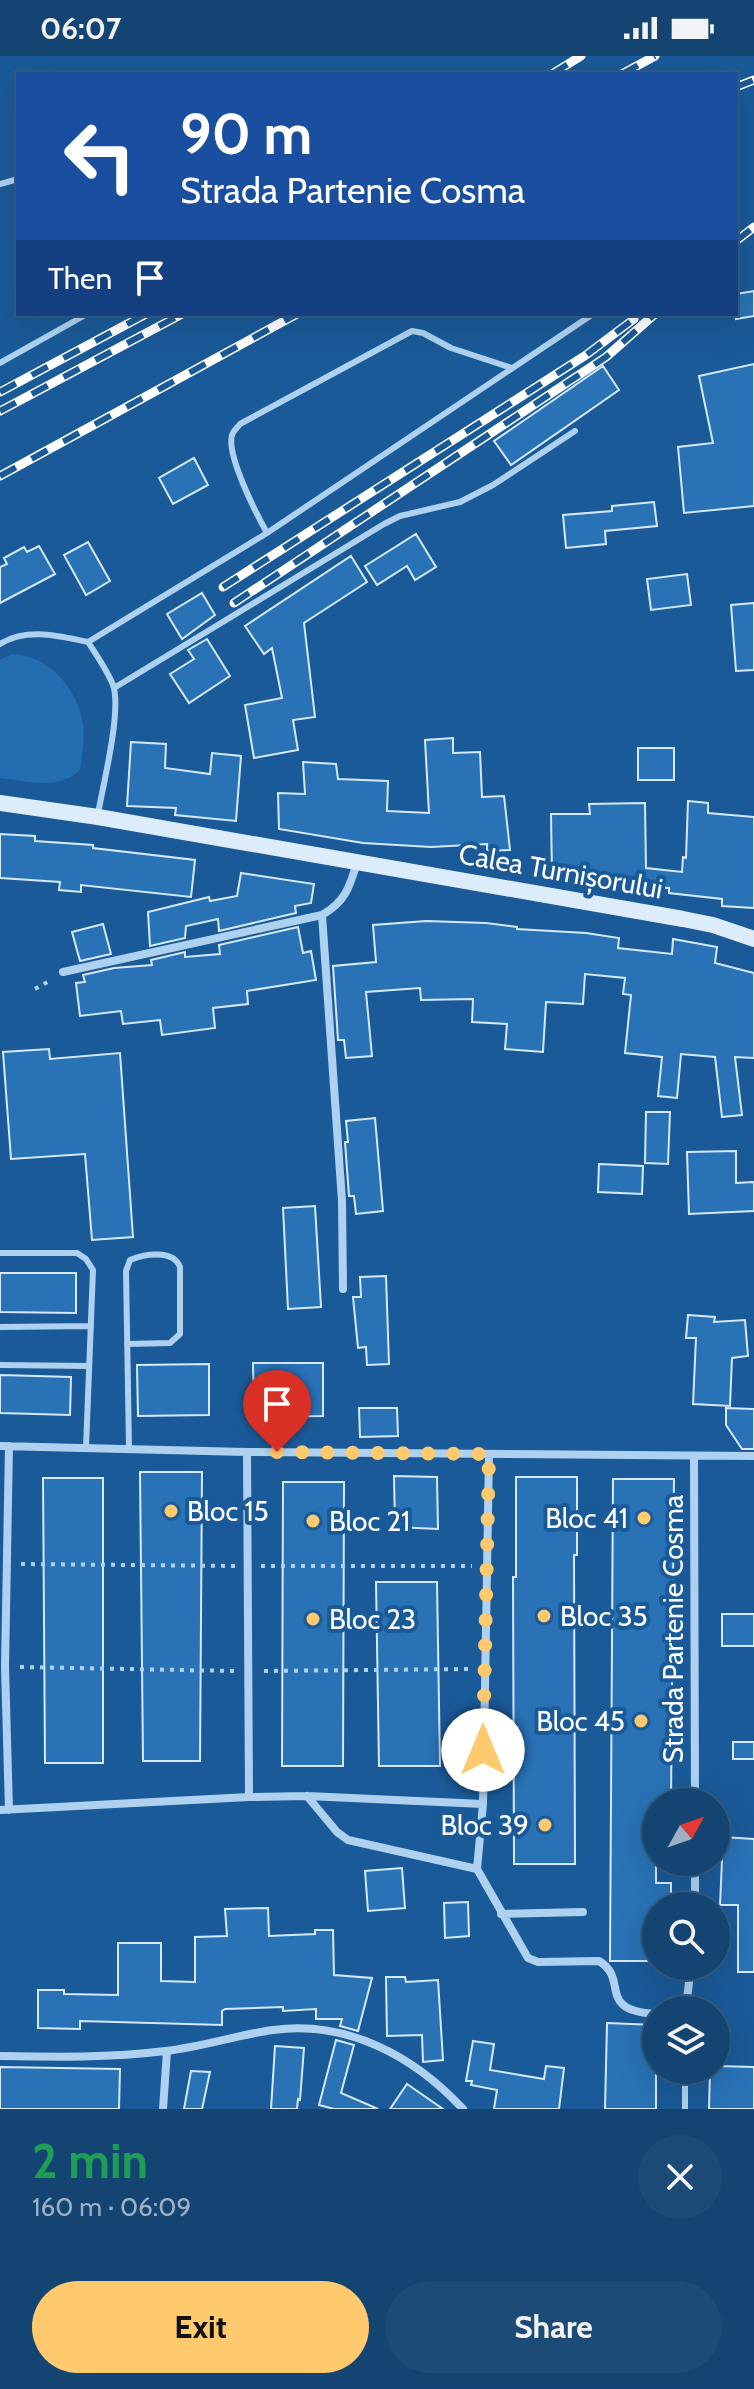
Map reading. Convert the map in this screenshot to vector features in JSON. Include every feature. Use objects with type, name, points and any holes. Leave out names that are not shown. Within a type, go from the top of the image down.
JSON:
[{"type":"street","name":"Calea Turnișorului","points":[[0,803],[98,817],[683,919],[754,939]]},
{"type":"street","points":[[63,972],[322,915],[342,902],[348,893],[357,862]]},
{"type":"street","points":[[322,915],[342,1201],[343,1289]]},
{"type":"street","points":[[4,1446],[5,1810],[307,1796],[483,1804]]},
{"type":"street","name":"Strada Partenie Cosma","points":[[4,1446],[247,1452],[754,1456]]},
{"type":"street","points":[[247,1452],[249,1797]]},
{"type":"street","points":[[489,1454],[483,1804],[477,1869],[528,1958],[538,1962],[599,1961],[608,1970],[622,2006],[642,2013]]},
{"type":"street","name":"Strada Partenie Cosma","points":[[694,1456],[695,1788]]},
{"type":"street","points":[[307,1796],[337,1832],[348,1840],[477,1869]]},
{"type":"street","points":[[501,1914],[583,1912]]},
{"type":"street","points":[[0,2056],[105,2056],[167,2051],[275,2030],[307,2029],[371,2043],[401,2056],[432,2079],[463,2109]]},
{"type":"street","points":[[163,2109],[167,2051]]},
{"type":"lane","points":[[0,363],[83,316]]},
{"type":"lane","points":[[0,644],[9,639],[44,633],[88,642],[267,533],[590,316]]},
{"type":"lane","points":[[267,533],[247,496],[232,447],[232,435],[240,424],[412,331],[423,333],[451,348],[512,368]]},
{"type":"lane","points":[[114,688],[384,524],[400,516],[460,502],[493,485],[575,431]]},
{"type":"lane","points":[[88,642],[114,688],[116,709],[98,817]]},
{"type":"lane","points":[[0,1253],[77,1253],[86,1259],[93,1270],[86,1447]]},
{"type":"lane","points":[[127,1344],[170,1343],[180,1334],[180,1267],[177,1260],[170,1256],[141,1255],[130,1260],[126,1271],[127,1344],[129,1448]]},
{"type":"lane","points":[[0,1327],[91,1326]]},
{"type":"lane","points":[[0,1365],[89,1366]]},
{"type":"lane","points":[[685,2084],[685,2109]]},
{"type":"path","points":[[6,1563],[486,1566]]},
{"type":"path","points":[[5,1667],[249,1671],[483,1669]]},
{"type":"shaded area","points":[[12,654],[38,660],[49,667],[60,676],[75,699],[83,725],[80,770],[62,781],[42,783],[0,778],[0,660]]},
{"type":"building","points":[[754,291],[754,316],[736,319],[738,294]]},
{"type":"building","points":[[754,364],[754,506],[684,513],[678,447],[713,443],[699,376]]},
{"type":"building","points":[[603,366],[619,390],[511,465],[494,441]]},
{"type":"building","points":[[194,458],[208,485],[173,504],[159,478]]},
{"type":"building","points":[[654,502],[657,526],[605,531],[606,544],[566,548],[563,515],[612,511],[612,506]]},
{"type":"building","points":[[416,534],[436,567],[415,580],[407,566],[377,585],[365,566]]},
{"type":"building","points":[[88,542],[110,581],[86,595],[64,555]]},
{"type":"building","points":[[39,546],[55,574],[0,603],[0,567],[7,564],[4,558],[24,547],[27,552]]},
{"type":"building","points":[[351,556],[367,582],[304,623],[315,717],[293,720],[298,750],[254,758],[245,705],[282,698],[272,648],[264,654],[245,626]]},
{"type":"building","points":[[687,574],[691,605],[651,610],[647,579]]},
{"type":"building","points":[[202,593],[215,615],[182,639],[167,614]]},
{"type":"building","points":[[754,603],[754,670],[736,671],[731,605]]},
{"type":"building","points":[[207,639],[230,676],[189,703],[170,674],[194,659],[188,650]]},
{"type":"building","points":[[453,738],[453,753],[480,752],[482,797],[504,796],[510,850],[487,851],[487,844],[431,847],[363,843],[279,829],[278,793],[305,794],[303,762],[336,764],[338,779],[388,781],[387,811],[429,813],[425,740]]},
{"type":"building","points":[[131,742],[166,744],[165,768],[210,774],[212,753],[241,756],[236,821],[175,815],[176,808],[127,806]]},
{"type":"building","points":[[638,748],[674,748],[674,780],[638,780]]},
{"type":"building","points":[[688,801],[708,803],[708,813],[754,817],[754,908],[722,906],[722,899],[669,893],[669,888],[590,884],[590,875],[552,875],[551,814],[590,814],[589,804],[645,803],[646,868],[682,872],[683,857],[686,858]]},
{"type":"building","points":[[0,834],[35,836],[35,841],[93,845],[93,848],[195,860],[191,897],[81,885],[81,892],[59,890],[60,882],[0,878]]},
{"type":"building","points":[[241,873],[314,884],[311,903],[295,906],[296,913],[219,931],[218,919],[186,926],[185,938],[150,946],[148,912],[209,897],[210,901],[237,896]]},
{"type":"building","points":[[426,921],[486,923],[517,929],[586,933],[619,938],[618,948],[672,954],[673,939],[717,947],[715,963],[754,973],[754,1058],[735,1057],[742,1115],[722,1117],[715,1057],[681,1054],[677,1098],[658,1096],[662,1057],[625,1053],[631,995],[623,994],[625,978],[585,974],[583,1004],[546,1002],[543,1052],[505,1049],[507,1024],[472,1022],[473,999],[421,1000],[420,988],[366,992],[372,1056],[346,1058],[344,1040],[338,1040],[333,966],[376,962],[373,925]]},
{"type":"building","points":[[103,924],[111,954],[80,961],[72,932]]},
{"type":"building","points":[[298,927],[303,953],[311,951],[316,980],[247,991],[248,1004],[213,1008],[215,1028],[162,1035],[160,1020],[123,1024],[121,1011],[80,1016],[76,983],[85,982],[83,975],[114,968],[152,965],[151,960],[185,952],[185,957],[220,954],[219,945]]},
{"type":"building","points":[[49,1049],[50,1059],[120,1053],[133,1237],[92,1240],[85,1154],[11,1159],[3,1052]]},
{"type":"building","points":[[646,1112],[670,1112],[668,1164],[645,1163]]},
{"type":"building","points":[[375,1118],[383,1211],[356,1214],[354,1196],[349,1196],[346,1121]]},
{"type":"building","points":[[736,1151],[736,1183],[754,1182],[754,1211],[689,1214],[687,1152]]},
{"type":"building","points":[[599,1164],[643,1166],[642,1194],[598,1192]]},
{"type":"building","points":[[315,1206],[321,1307],[288,1309],[283,1208]]},
{"type":"building","points":[[0,1273],[76,1273],[76,1313],[0,1312]]},
{"type":"building","points":[[386,1276],[389,1364],[367,1365],[366,1347],[358,1348],[353,1297],[361,1297],[360,1277]]},
{"type":"building","points":[[688,1315],[715,1317],[714,1322],[745,1320],[748,1356],[732,1358],[730,1406],[693,1404],[696,1338],[686,1338]]},
{"type":"building","points":[[253,1363],[323,1363],[323,1416],[254,1417]]},
{"type":"building","points":[[209,1364],[209,1415],[138,1416],[137,1365]]},
{"type":"building","points":[[0,1375],[71,1377],[70,1415],[0,1413]]},
{"type":"building","points":[[359,1408],[397,1408],[398,1436],[360,1437]]},
{"type":"building","points":[[726,1408],[754,1409],[754,1449],[742,1449],[726,1425]]},
{"type":"building","points":[[140,1472],[202,1472],[200,1761],[143,1761]]},
{"type":"building","points":[[394,1476],[437,1477],[438,1529],[395,1527]]},
{"type":"building","points":[[516,1477],[577,1477],[577,1555],[574,1555],[575,1864],[514,1864],[513,1577],[516,1577]]},
{"type":"building","points":[[43,1478],[103,1478],[103,1763],[45,1763]]},
{"type":"building","points":[[613,1479],[674,1479],[671,1788],[642,1788],[642,1876],[656,1876],[656,1883],[671,1883],[671,1892],[642,1892],[642,1961],[610,1961]]},
{"type":"building","points":[[283,1482],[344,1482],[343,1766],[282,1766]]},
{"type":"building","points":[[376,1582],[437,1582],[440,1766],[379,1766]]},
{"type":"building","points":[[722,1614],[754,1614],[754,1646],[722,1646]]},
{"type":"building","points":[[733,1742],[754,1742],[754,1759],[733,1759]]},
{"type":"building","points":[[730,1837],[754,1839],[754,1972],[738,1972],[738,1905],[730,1905],[730,1892],[721,1892],[721,1876],[730,1876]]},
{"type":"building","points":[[402,1868],[405,1908],[368,1911],[365,1871]]},
{"type":"building","points":[[468,1902],[469,1936],[445,1938],[444,1903]]},
{"type":"building","points":[[268,1908],[269,1936],[333,1930],[334,1975],[372,1978],[358,2031],[340,2026],[342,2019],[316,2019],[316,2009],[283,2011],[283,2007],[225,2009],[222,2011],[222,2025],[80,2021],[80,2029],[38,2028],[38,1990],[118,1995],[118,1943],[161,1943],[161,1981],[195,1982],[195,1937],[227,1936],[225,1909]]},
{"type":"building","points":[[386,1977],[405,1977],[406,1982],[438,1980],[443,2060],[423,2062],[422,2035],[387,2036]]},
{"type":"building","points":[[607,2023],[642,2024],[642,2084],[656,2084],[656,2109],[605,2109]]},
{"type":"building","points":[[336,2040],[354,2045],[341,2093],[378,2109],[334,2109],[319,2105]]},
{"type":"building","points":[[473,2041],[494,2044],[490,2070],[544,2079],[546,2066],[564,2068],[559,2109],[494,2109],[497,2090],[471,2085],[472,2081],[466,2081]]},
{"type":"building","points":[[275,2046],[304,2048],[297,2109],[271,2109]]},
{"type":"building","points":[[730,2066],[754,2067],[754,2109],[709,2109],[710,2084],[730,2084]]},
{"type":"building","points":[[0,2067],[120,2069],[119,2109],[0,2109]]},
{"type":"building","points":[[191,2071],[210,2072],[202,2109],[184,2109]]},
{"type":"building","points":[[407,2084],[443,2109],[390,2109]]},
{"type":"railway","points":[[555,72],[581,56]]},
{"type":"railway","points":[[626,72],[655,56]]},
{"type":"railway","points":[[738,86],[754,80]]},
{"type":"railway","points":[[738,239],[754,227]]},
{"type":"railway","points":[[0,392],[142,316]]},
{"type":"railway","points":[[0,411],[178,316]]},
{"type":"railway","points":[[0,476],[293,316]]},
{"type":"railway","points":[[234,603],[606,357],[653,316]]},
{"type":"railway","points":[[223,587],[586,355],[634,319]]},
{"type":"place","name":"Bloc 15","points":[[171,1511]]},
{"type":"place","name":"Bloc 41","points":[[644,1518]]},
{"type":"place","name":"Bloc 21","points":[[313,1521]]},
{"type":"place","name":"Bloc 35","points":[[544,1616]]},
{"type":"place","name":"Bloc 23","points":[[313,1619]]},
{"type":"place","name":"Bloc 45","points":[[641,1721]]},
{"type":"place","name":"Bloc 39","points":[[545,1825]]},
{"type":"route","points":[[277,1452],[489,1454],[483,1750]]}]
